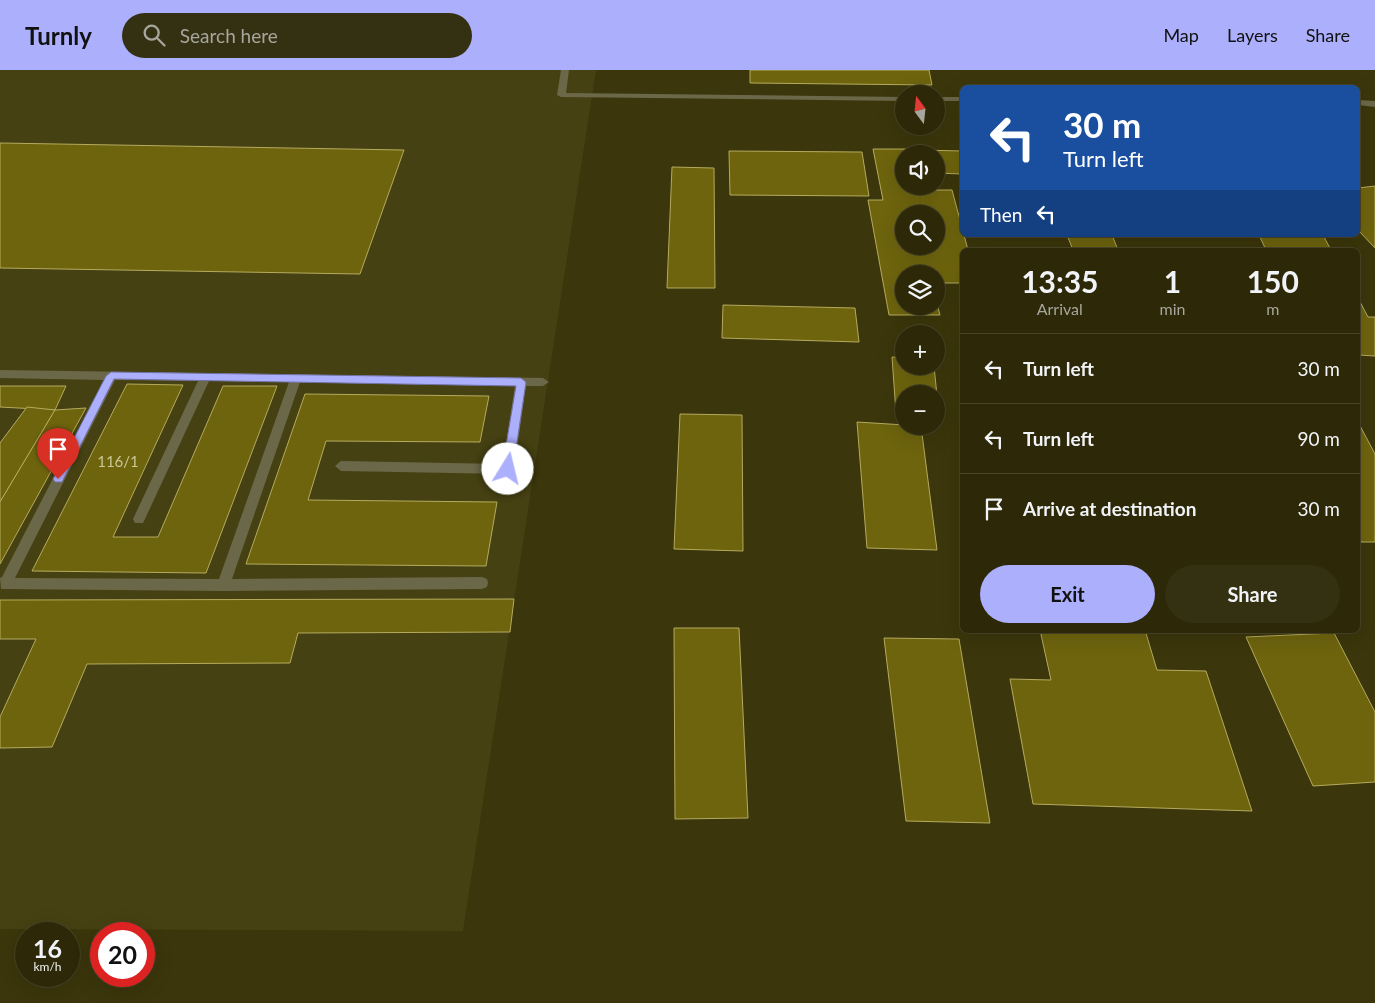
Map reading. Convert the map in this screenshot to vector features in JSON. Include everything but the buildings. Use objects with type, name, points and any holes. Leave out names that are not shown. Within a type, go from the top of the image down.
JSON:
[{"type":"lane","points":[[565,70],[561,95],[895,99]]},
{"type":"lane","points":[[945,99],[960,99]]},
{"type":"lane","points":[[1360,103],[1375,104]]},
{"type":"lane","points":[[0,374],[543,382]]},
{"type":"lane","points":[[111,376],[3,583],[224,585],[482,582]]},
{"type":"lane","points":[[139,519],[205,377]]},
{"type":"lane","points":[[224,585],[296,378]]},
{"type":"lane","points":[[341,466],[508,469],[521,382]]},
{"type":"shaded area","points":[[0,70],[596,70],[463,931],[155,930],[155,922],[90,922],[90,929],[80,929],[80,922],[15,922],[15,929],[0,929]]},
{"type":"route","points":[[58,479],[111,376],[521,382],[508,469]]}]
